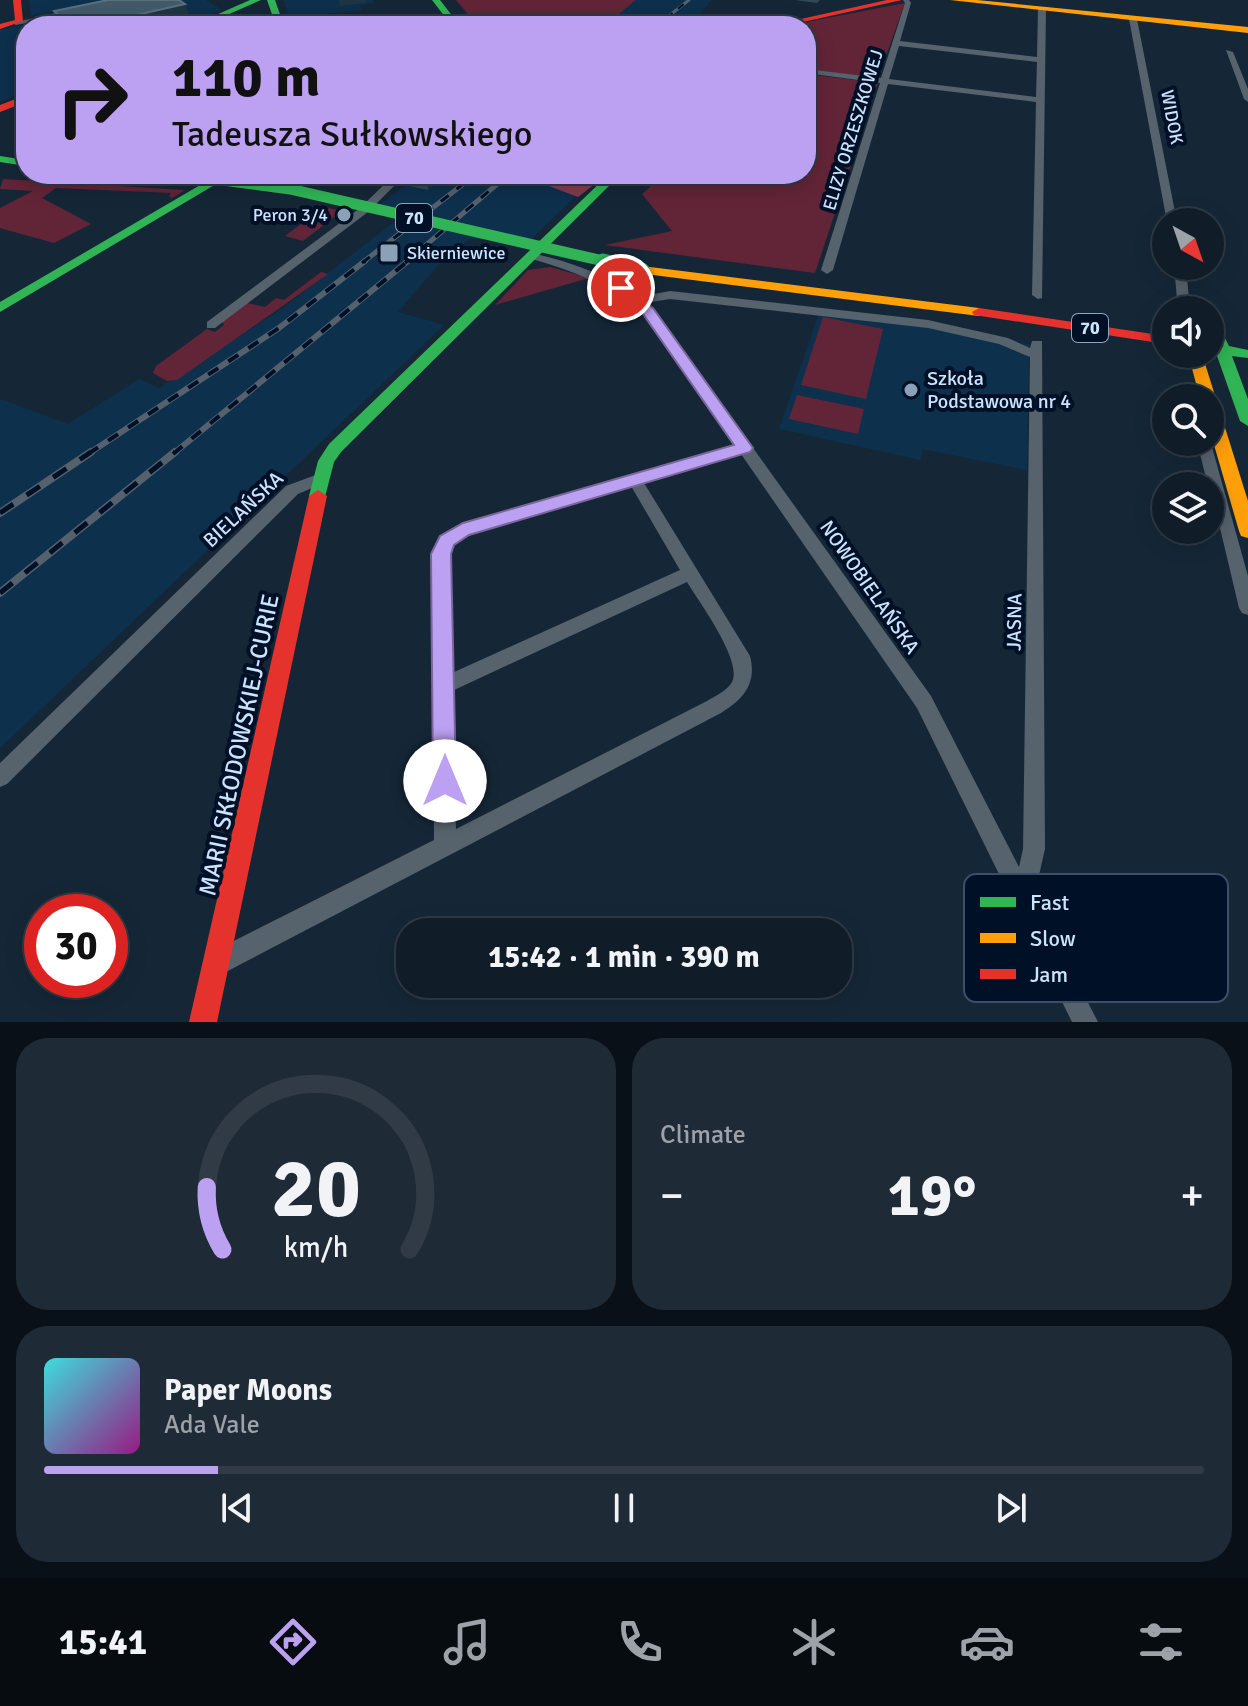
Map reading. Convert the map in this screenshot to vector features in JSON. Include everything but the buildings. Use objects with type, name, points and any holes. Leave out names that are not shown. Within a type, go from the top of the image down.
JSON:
[{"type":"main road","points":[[219,16],[257,0]]},
{"type":"main road","points":[[436,0],[448,16]]},
{"type":"main road","points":[[816,17],[898,0]]},
{"type":"main road","points":[[954,0],[1248,30]]},
{"type":"main road","points":[[235,9],[275,12]]},
{"type":"main road","points":[[0,308],[210,184]]},
{"type":"main road","name":"70","points":[[252,184],[290,189],[645,266],[1152,338]]},
{"type":"main road","name":"70","points":[[300,184],[645,266],[1152,328]]},
{"type":"main road","points":[[321,478],[335,448],[605,184]]},
{"type":"main road","points":[[1224,340],[1248,341]]},
{"type":"main road","points":[[1224,343],[1248,354]]},
{"type":"main road","points":[[1224,361],[1248,421]]},
{"type":"main road","points":[[1224,452],[1248,531]]},
{"type":"main road","name":"MARII SKŁODOWSKIEJ-CURIE","points":[[203,1022],[321,478]]},
{"type":"street","name":"ELIZY ORZESZKOWEJ","points":[[827,270],[897,43],[908,3],[906,0]]},
{"type":"street","points":[[50,16],[83,9]]},
{"type":"street","points":[[1038,295],[1042,9]]},
{"type":"street","name":"WIDOK","points":[[1133,19],[1169,208]]},
{"type":"street","points":[[897,43],[1042,60]]},
{"type":"street","points":[[1229,52],[1248,99]]},
{"type":"street","points":[[816,72],[1042,100]]},
{"type":"street","points":[[211,325],[364,210],[391,184]]},
{"type":"street","name":"NOWOBIELAŃSKA","points":[[532,256],[596,275],[638,301],[924,702],[1009,874]]},
{"type":"street","points":[[1183,280],[1184,296]]},
{"type":"street","points":[[1184,286],[1190,296]]},
{"type":"street","name":"JASNA","points":[[638,301],[670,295],[909,321],[1037,349],[1034,849],[1028,874]]},
{"type":"street","points":[[445,845],[441,554],[447,541],[463,530],[744,448]]},
{"type":"street","points":[[1208,456],[1248,608]]},
{"type":"street","name":"BIELAŃSKA","points":[[0,777],[292,490],[321,478]]},
{"type":"street","points":[[216,964],[714,707],[739,690],[745,675],[741,656],[635,480]]},
{"type":"street","points":[[444,686],[690,573]]},
{"type":"street","name":"NOWOBIELAŃSKA","points":[[1075,1002],[1085,1022]]},
{"type":"shaded area","points":[[29,0],[108,0],[31,15]]},
{"type":"shaded area","points":[[139,0],[206,0],[222,10],[208,16],[65,16]]},
{"type":"shaded area","points":[[283,0],[372,0],[375,3],[360,5],[362,10],[289,16]]},
{"type":"shaded area","points":[[456,0],[636,0],[616,16],[470,16]]},
{"type":"shaded area","points":[[636,0],[712,0],[698,16],[614,16]]},
{"type":"shaded area","points":[[905,3],[878,78],[816,71],[816,20]]},
{"type":"shaded area","points":[[16,27],[16,95],[0,102],[0,30]]},
{"type":"shaded area","points":[[816,75],[878,83],[815,273],[605,245],[672,231],[642,194],[652,185],[816,184]]},
{"type":"shaded area","points":[[3,179],[16,180],[16,184],[86,184],[185,190],[172,198],[169,196],[171,193],[56,188],[42,198],[91,224],[54,243],[0,228],[0,208],[33,191],[0,189]]},
{"type":"shaded area","points":[[408,184],[589,184],[528,242],[470,239],[445,257],[398,312],[444,325],[0,748],[0,399],[68,424],[139,379],[159,388],[283,308],[404,214],[376,207]]},
{"type":"shaded area","points":[[544,184],[595,184],[578,197]]},
{"type":"shaded area","points":[[324,207],[342,211],[303,241],[285,236]]},
{"type":"shaded area","points":[[550,267],[589,278],[495,305],[528,270]]},
{"type":"shaded area","points":[[321,272],[328,274],[177,380],[167,381],[153,373],[156,366],[207,329],[215,332],[224,325],[222,321],[247,303],[265,307],[276,298],[284,300]]},
{"type":"shaded area","name":"Szkoła Podstawowa nr 4","points":[[819,313],[883,324],[884,319],[1029,344],[1027,470],[923,449],[921,460],[779,429]]},
{"type":"shaded area","points":[[823,317],[883,329],[866,399],[801,385]]},
{"type":"shaded area","points":[[797,395],[864,409],[858,434],[789,419]]},
{"type":"railway","points":[[669,16],[689,0]]},
{"type":"railway","points":[[362,263],[463,184]]},
{"type":"railway","points":[[405,263],[497,184]]},
{"type":"railway","points":[[89,453],[279,328],[365,261]]},
{"type":"railway","points":[[173,454],[408,261]]},
{"type":"railway","points":[[0,593],[175,452]]},
{"type":"railway","points":[[0,513],[89,453]]},
{"type":"traffic: fast","points":[[219,16],[257,0]]},
{"type":"traffic: fast","points":[[271,0],[277,16]]},
{"type":"traffic: fast","points":[[436,0],[448,16]]},
{"type":"traffic: fast","points":[[0,159],[16,161]]},
{"type":"traffic: fast","points":[[0,308],[210,184]]},
{"type":"traffic: fast","points":[[252,184],[290,189],[642,270]]},
{"type":"traffic: fast","points":[[318,496],[326,461],[335,448],[605,184]]},
{"type":"traffic: fast","points":[[1224,350],[1248,354]]},
{"type":"traffic: fast","points":[[1224,354],[1248,421]]},
{"type":"traffic: slow","points":[[954,0],[1248,30]]},
{"type":"traffic: slow","points":[[642,270],[979,312]]},
{"type":"traffic: slow","points":[[1199,368],[1248,531]]},
{"type":"traffic: jam","points":[[17,0],[19,16]]},
{"type":"traffic: jam","points":[[816,17],[898,0]]},
{"type":"traffic: jam","points":[[0,27],[16,22]]},
{"type":"traffic: jam","points":[[0,109],[16,102]]},
{"type":"traffic: jam","points":[[979,312],[1152,338]]},
{"type":"traffic: jam","points":[[203,1022],[318,496]]},
{"type":"place","name":"Peron 3/4","points":[[344,215]]},
{"type":"place","name":"Skierniewice","points":[[389,253]]},
{"type":"place","name":"Szkoła Podstawowa nr 4","points":[[911,390]]},
{"type":"route","points":[[445,781],[441,554],[447,541],[463,530],[744,448],[648,311],[621,288]]}]
